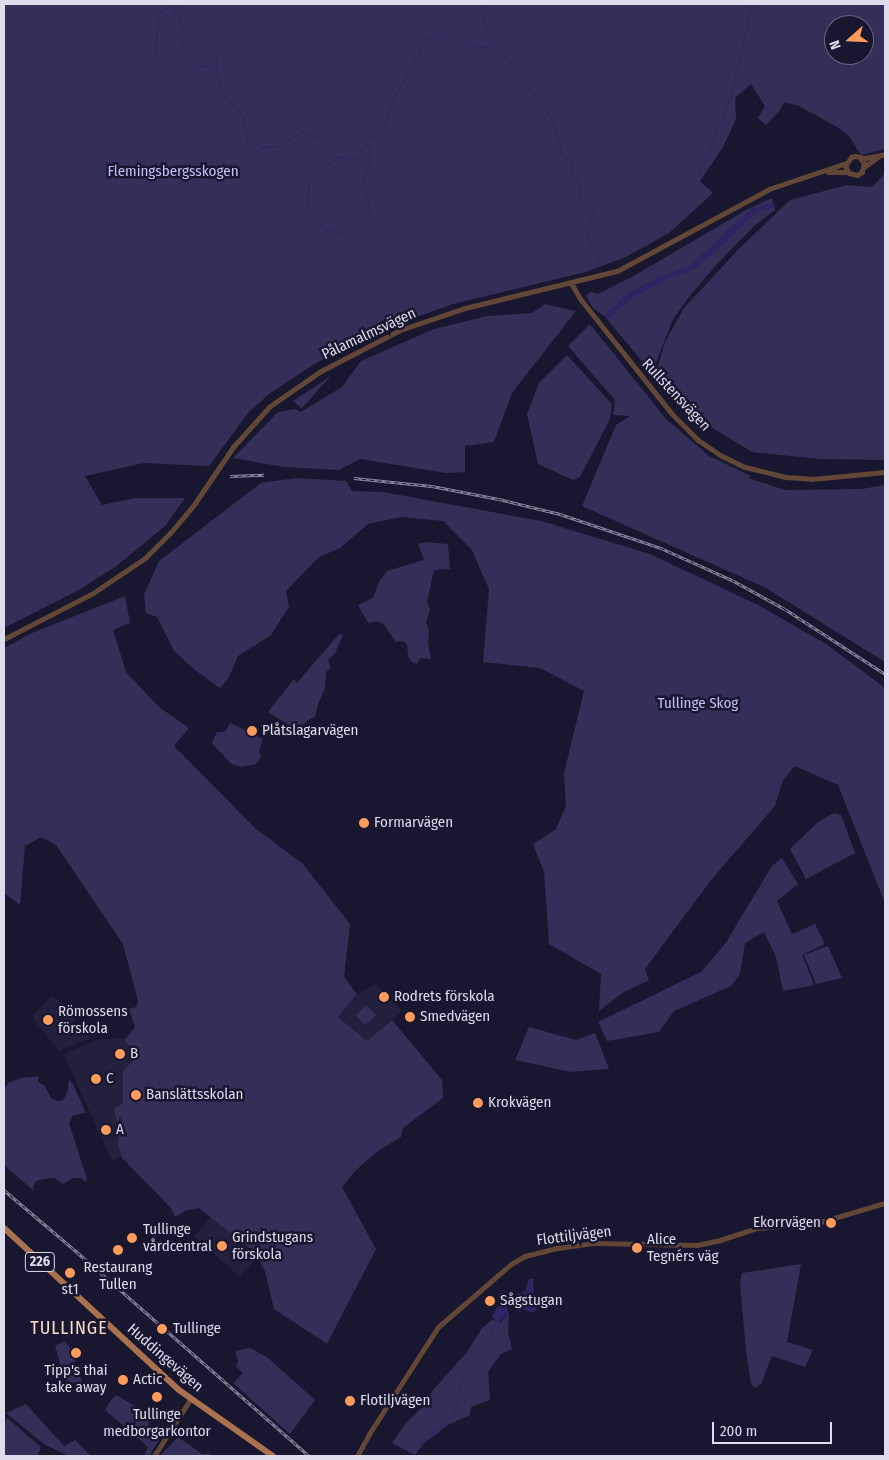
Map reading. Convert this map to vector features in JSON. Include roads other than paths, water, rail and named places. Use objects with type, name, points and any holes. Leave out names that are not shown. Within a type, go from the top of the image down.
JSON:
[{"type":"main road","name":"Huddingevägen","points":[[4,1228],[138,1353],[191,1398],[273,1456]]},
{"type":"street","points":[[883,155],[864,167],[858,175],[848,172],[846,163],[851,157],[860,158],[883,155]]},
{"type":"street","points":[[860,158],[864,167]]},
{"type":"street","name":"Pålamalmsvägen","points":[[4,638],[93,593],[145,558],[176,526],[233,447],[270,406],[321,371],[409,327],[465,308],[617,271],[769,189],[846,163]]},
{"type":"street","name":"Pålamalmsvägen","points":[[820,173],[848,172]]},
{"type":"street","name":"Rullstensvägen","points":[[571,283],[581,300],[672,414],[698,440],[722,456],[752,469],[804,479],[885,472]]},
{"type":"street","name":"Flottiljvägen","points":[[357,1456],[369,1434],[438,1327],[512,1264],[525,1256],[540,1251],[593,1243],[697,1245],[720,1240],[746,1230],[817,1223],[885,1203]]},
{"type":"street","points":[[154,1456],[191,1398]]},
{"type":"waterway","points":[[170,4],[182,26],[184,34],[181,46],[196,67],[204,65],[216,71],[225,96],[244,118],[247,142],[262,147],[278,146],[303,131],[320,139],[337,157],[358,159],[369,138],[383,131],[394,98],[425,40],[448,33],[469,45],[483,47],[495,44]]},
{"type":"waterway","points":[[174,9],[182,4]]},
{"type":"waterway","points":[[480,4],[485,24],[495,44],[551,118],[562,154],[572,164],[571,172],[579,183],[579,199],[594,209],[587,235],[601,266]]},
{"type":"waterway","points":[[698,176],[731,94],[752,4]]},
{"type":"waterway","points":[[155,57],[158,14],[171,5]]},
{"type":"waterway","points":[[214,50],[217,57],[216,71]]},
{"type":"waterway","points":[[336,158],[309,180],[307,205],[325,230],[345,233],[370,211],[364,182],[370,150],[367,144]]},
{"type":"waterway","points":[[252,156],[261,148]]},
{"type":"waterway","points":[[610,285],[625,297]]},
{"type":"waterway","points":[[418,1445],[450,1418],[454,1411],[462,1378],[490,1339],[496,1322]]},
{"type":"railway","points":[[230,476],[264,475]]},
{"type":"railway","points":[[354,478],[432,486],[499,499],[560,514],[661,548],[732,580],[785,609],[885,674]]},
{"type":"railway","points":[[4,1190],[309,1456]]},
{"type":"place","name":"Plåtslagarvägen","points":[[252,731]]},
{"type":"place","name":"Formarvägen","points":[[364,823]]},
{"type":"place","name":"Rodrets förskola","points":[[384,997]]},
{"type":"place","name":"Smedvägen","points":[[410,1017]]},
{"type":"place","name":"Römossens förskola","points":[[48,1020]]},
{"type":"place","name":"B","points":[[120,1054]]},
{"type":"place","name":"C","points":[[96,1079]]},
{"type":"place","name":"Banslättsskolan","points":[[136,1095]]},
{"type":"place","name":"Krokvägen","points":[[478,1103]]},
{"type":"place","name":"A","points":[[106,1130]]},
{"type":"place","name":"Ekorrvägen","points":[[831,1223]]},
{"type":"place","name":"Tullinge vårdcentral","points":[[132,1238]]},
{"type":"place","name":"Grindstugans förskola","points":[[222,1246]]},
{"type":"place","name":"Alice Tegnérs väg","points":[[637,1248]]},
{"type":"place","name":"Restaurang Tullen","points":[[118,1250]]},
{"type":"place","name":"st1","points":[[70,1273]]},
{"type":"place","name":"Sågstugan","points":[[490,1301]]},
{"type":"place","name":"Tullinge","points":[[162,1329]]},
{"type":"place","name":"Tipp's thai take away","points":[[76,1353]]},
{"type":"place","name":"Actic","points":[[123,1380]]},
{"type":"place","name":"Tullinge medborgarkontor","points":[[157,1397]]},
{"type":"place","name":"Flotiljvägen","points":[[350,1401]]},
{"type":"district","name":"TULLINGE","points":[[69,1328]]},
{"type":"park label","name":"Flemingsbergsskogen","points":[[173,172]]},
{"type":"park label","name":"Tullinge Skog","points":[[698,704]]}]
